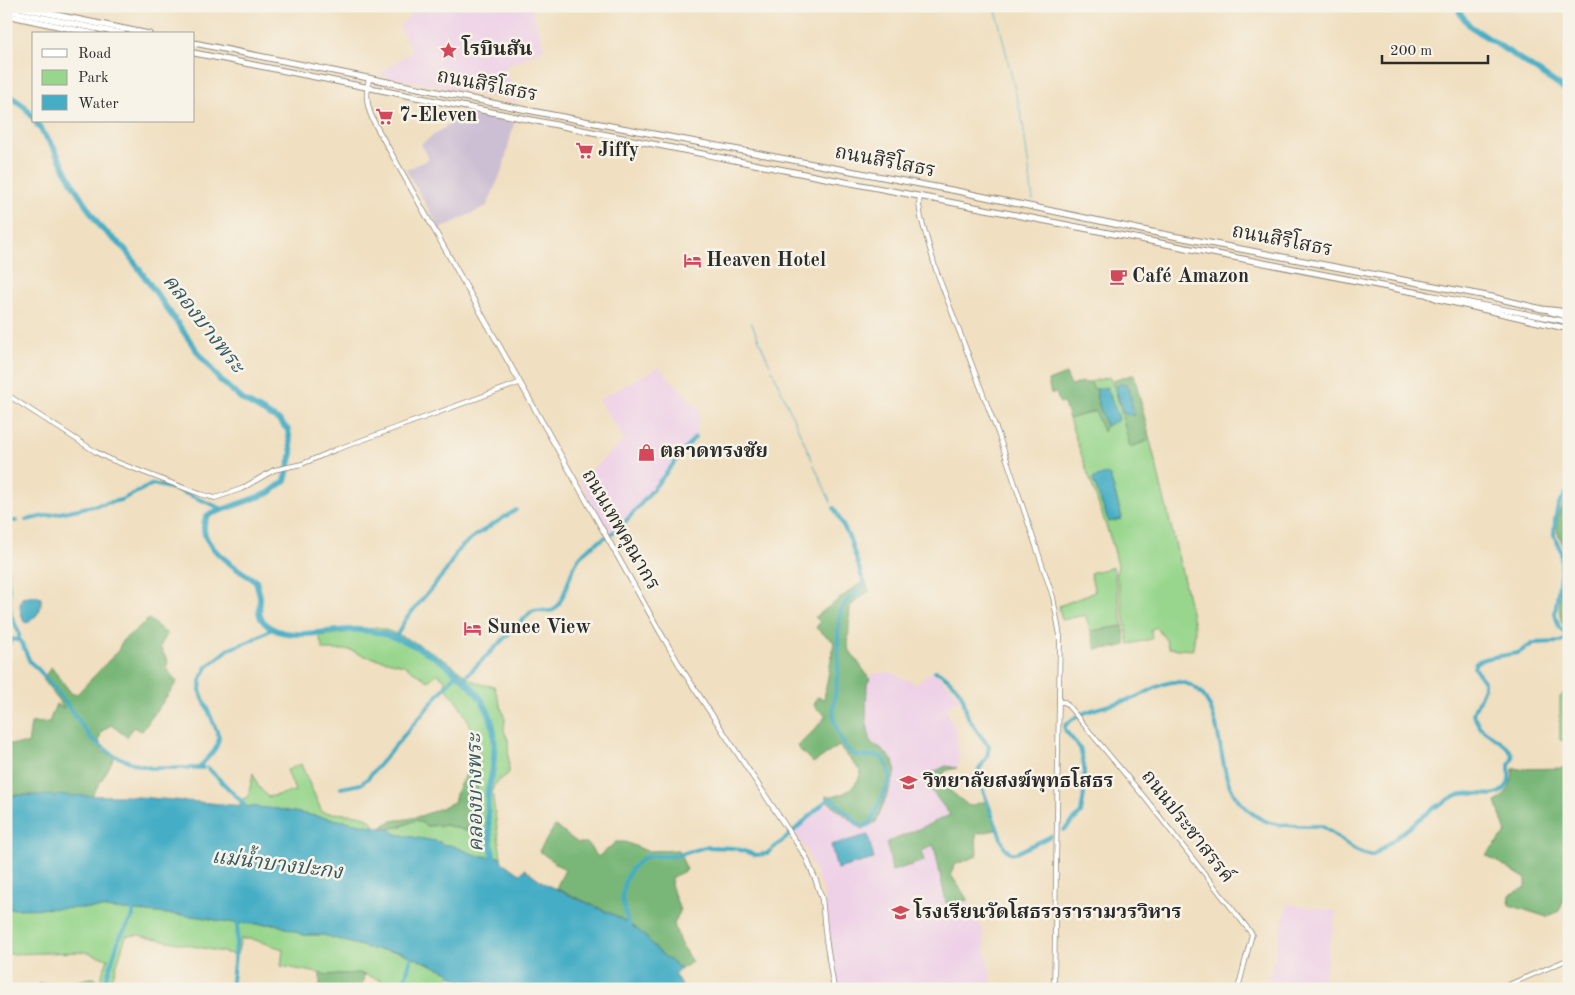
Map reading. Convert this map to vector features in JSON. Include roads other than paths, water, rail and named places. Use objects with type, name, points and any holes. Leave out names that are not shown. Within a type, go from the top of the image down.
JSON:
[{"type":"highway","points":[[12,6],[139,32]]},
{"type":"highway","points":[[6,10],[113,32]]},
{"type":"highway","points":[[6,15],[85,32]]},
{"type":"highway","name":"ถนนสิริโสธร","points":[[195,43],[1152,232],[1492,297],[1542,309]]},
{"type":"highway","name":"ถนนสิริโสธร","points":[[195,53],[1425,294]]},
{"type":"highway","points":[[833,179],[835,168]]},
{"type":"highway","points":[[1425,294],[1458,304],[1569,329]]},
{"type":"highway","points":[[1542,309],[1569,312]]},
{"type":"main road","name":"ถนนเทพคุณากร","points":[[369,78],[367,106],[376,126],[519,384],[674,655],[806,857],[822,899],[834,989]]},
{"type":"main road","name":"ถนนสิริโสธร","points":[[1425,294],[1569,322]]},
{"type":"main road","name":"ถนนสิริโสธร","points":[[1542,309],[1569,317]]},
{"type":"street","points":[[920,196],[919,204],[922,218],[936,270],[999,436],[1053,597],[1060,636],[1054,989]]},
{"type":"street","points":[[6,394],[109,459],[215,498],[241,490],[274,470],[302,464],[519,384]]},
{"type":"street","name":"ถนนประชาสรรค์","points":[[1059,702],[1065,702],[1145,798],[1252,934],[1238,989]]},
{"type":"street","points":[[1499,989],[1569,959]]},
{"type":"water","points":[[1120,384],[1126,384],[1129,388],[1134,415],[1124,414],[1116,390]]},
{"type":"water","points":[[1107,387],[1119,418],[1117,421],[1106,426],[1097,399],[1097,389]]},
{"type":"water","points":[[1106,474],[1110,476],[1122,518],[1109,522],[1093,480]]},
{"type":"water","points":[[36,596],[41,598],[40,610],[28,623],[24,622],[20,607],[22,598]]},
{"type":"water","name":"แม่น้ำบางปะกง","points":[[6,795],[126,796],[277,809],[389,829],[396,834],[440,842],[443,845],[450,845],[479,856],[501,857],[502,862],[520,874],[525,869],[547,885],[618,917],[642,933],[659,952],[681,969],[674,974],[684,989],[507,989],[479,981],[462,981],[450,976],[449,972],[400,952],[372,949],[323,935],[304,935],[275,924],[223,922],[201,917],[103,908],[6,909]]},
{"type":"water","points":[[868,835],[874,859],[837,869],[831,845]]},
{"type":"waterway","points":[[995,6],[1023,124],[1033,200]]},
{"type":"waterway","points":[[1458,6],[1460,13],[1470,26],[1569,92]]},
{"type":"waterway","name":"คลองบางพระ","points":[[6,93],[25,107],[32,116]]},
{"type":"waterway","name":"คลองบางพระ","points":[[36,122],[54,148],[74,186],[100,227],[125,249],[200,355],[221,381],[243,400],[280,421],[288,430],[292,453],[285,481],[269,493],[208,515],[204,525],[205,534],[215,550],[232,565],[256,581],[260,596],[260,615],[263,621],[283,633],[309,634],[361,630],[398,638],[436,657],[453,670],[480,698],[492,721],[495,744],[492,774],[488,790],[489,828],[494,864]]},
{"type":"waterway","points":[[751,322],[770,365]]},
{"type":"waterway","points":[[772,370],[812,460]]},
{"type":"waterway","points":[[463,679],[531,612],[538,610],[551,611],[556,608],[563,596],[573,569],[584,552],[612,533],[632,515],[695,437]]},
{"type":"waterway","points":[[814,465],[831,503]]},
{"type":"waterway","points":[[26,520],[121,500],[153,484],[177,490],[223,509]]},
{"type":"waterway","points":[[1568,637],[1559,627],[1555,614],[1561,568],[1561,551],[1554,535],[1558,506],[1569,489]]},
{"type":"waterway","points":[[629,927],[622,898],[625,881],[632,868],[643,858],[675,856],[705,847],[734,848],[756,855],[766,854],[828,799],[833,800],[860,825],[870,824],[890,779],[890,772],[882,757],[860,756],[849,751],[840,737],[835,721],[834,706],[838,671],[839,621],[845,603],[864,584],[850,539],[834,508]]},
{"type":"waterway","points":[[396,637],[405,620],[446,571],[458,550],[473,537],[516,510]]},
{"type":"waterway","points":[[6,526],[11,521],[16,521]]},
{"type":"waterway","points":[[6,554],[11,615],[19,633],[19,640]]},
{"type":"waterway","points":[[199,768],[215,749],[219,736],[200,691],[201,678],[207,667],[229,649],[250,641],[272,629]]},
{"type":"waterway","points":[[1064,830],[1081,813],[1084,794],[1084,765],[1080,748],[1065,730],[1065,726],[1071,720],[1087,712],[1136,697],[1173,682],[1189,684],[1201,693],[1209,706],[1215,722],[1230,786],[1246,808],[1256,816],[1274,824],[1321,826],[1359,852],[1373,855],[1435,807],[1446,801],[1458,795],[1468,793],[1496,794],[1506,786],[1509,780],[1509,765],[1512,754],[1508,748],[1481,728],[1473,713],[1484,688],[1484,681],[1474,668],[1476,662],[1518,653],[1534,643],[1561,642],[1569,637]]},
{"type":"waterway","points":[[6,648],[12,639],[21,641],[30,662],[66,703],[91,738],[113,755],[151,768],[203,768]]},
{"type":"waterway","points":[[935,671],[947,678],[959,690],[968,717],[989,746],[987,757],[978,771],[979,780],[1005,849],[1011,853],[1016,853],[1051,836]]},
{"type":"waterway","points":[[341,788],[361,784],[368,778],[456,674]]},
{"type":"waterway","points":[[208,768],[243,803],[245,811]]},
{"type":"waterway","points":[[103,989],[119,939],[133,916],[133,907]]},
{"type":"waterway","points":[[231,989],[239,919]]},
{"type":"waterway","points":[[402,989],[412,955]]},
{"type":"place","name":"โรบินสัน","points":[[448,50]]},
{"type":"place","name":"7-Eleven","points":[[385,116]]},
{"type":"place","name":"Jiffy","points":[[584,151]]},
{"type":"place","name":"Heaven Hotel","points":[[692,261]]},
{"type":"place","name":"Café Amazon","points":[[1118,277]]},
{"type":"place","name":"ตลาดทรงชัย","points":[[646,452]]},
{"type":"place","name":"Sunee View","points":[[473,628]]},
{"type":"place","name":"วิทยาลัยสงฆ์พุทธโสธร","points":[[909,782]]},
{"type":"place","name":"โรงเรียนวัดโสธรวรารามวรวิหาร","points":[[900,913]]}]
